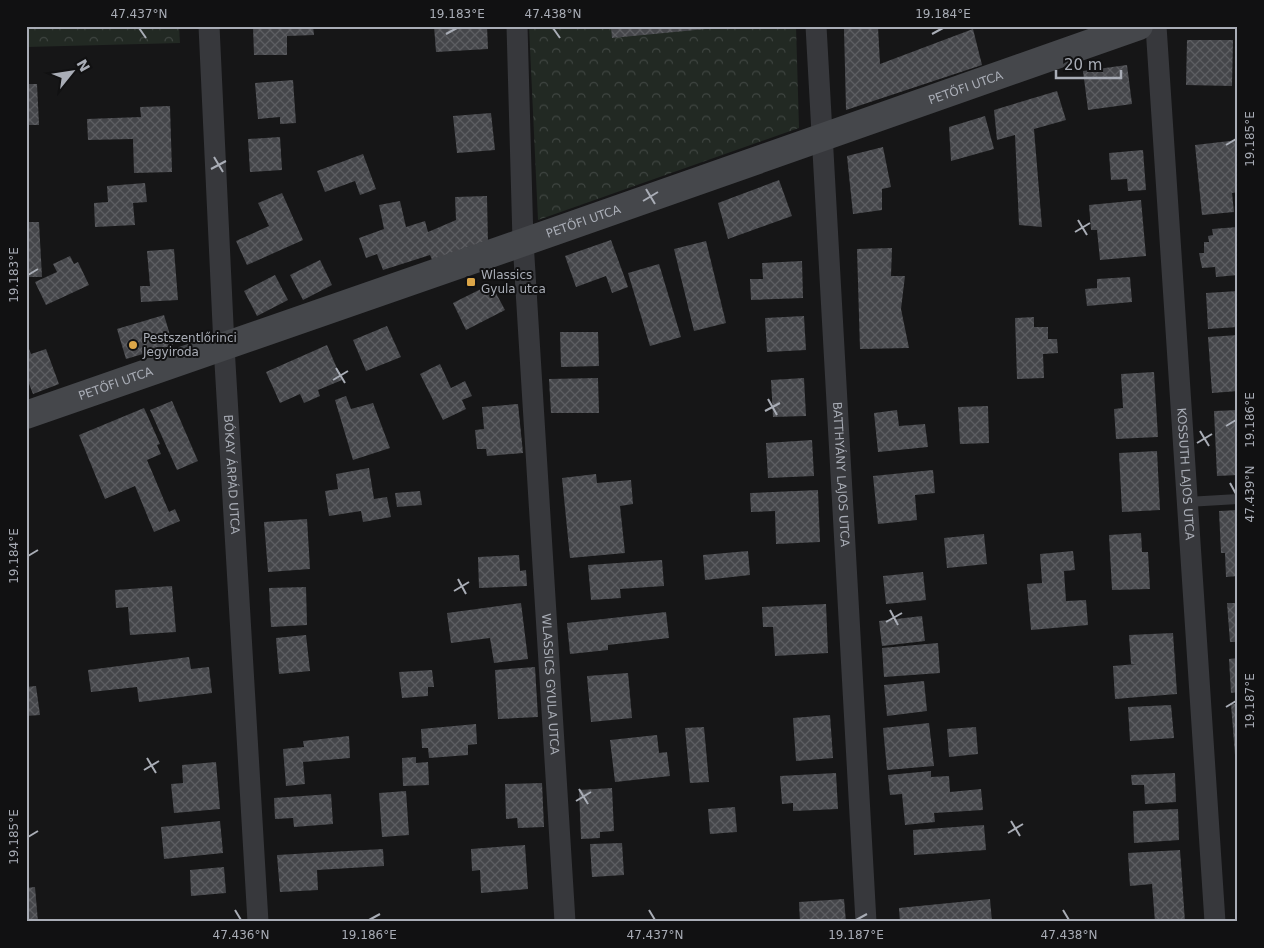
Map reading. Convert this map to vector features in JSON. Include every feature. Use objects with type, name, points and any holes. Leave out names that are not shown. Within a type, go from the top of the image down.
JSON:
[{"type":"main road","name":"PETŐFI UTCA","points":[[26,415],[523,241],[823,139],[1139,26]]},
{"type":"street","name":"BÓKAY ÁRPÁD UTCA","points":[[209,26],[224,346],[258,922]]},
{"type":"street","name":"WLASSICS GYULA UTCA","points":[[517,26],[523,241],[565,922]]},
{"type":"street","name":"BATTHYÁNY LAJOS UTCA","points":[[816,26],[866,922]]},
{"type":"street","name":"KOSSUTH LAJOS UTCA","points":[[1156,26],[1215,922]]},
{"type":"lane","points":[[1187,502],[1238,499]]},
{"type":"green space","points":[[26,26],[179,26],[180,43],[26,47]]},
{"type":"green space","points":[[529,26],[796,26],[799,128],[538,220]]},
{"type":"building","points":[[253,26],[313,26],[314,35],[287,36],[287,55],[254,55]]},
{"type":"building","points":[[434,26],[487,26],[488,49],[436,52]]},
{"type":"building","points":[[611,26],[716,26],[716,28],[612,38]]},
{"type":"building","points":[[878,27],[880,64],[973,29],[982,65],[846,110],[844,29]]},
{"type":"building","points":[[1187,40],[1233,40],[1232,86],[1186,85]]},
{"type":"building","points":[[1127,65],[1132,104],[1088,110],[1083,71]]},
{"type":"building","points":[[293,80],[296,123],[280,124],[280,117],[258,119],[255,83]]},
{"type":"building","points":[[26,84],[37,84],[39,125],[26,125]]},
{"type":"building","points":[[1057,91],[1066,120],[1034,129],[1042,227],[1019,225],[1015,135],[997,140],[994,110]]},
{"type":"building","points":[[170,106],[172,172],[134,173],[133,139],[88,140],[87,119],[141,117],[140,107]]},
{"type":"building","points":[[491,113],[495,150],[457,153],[453,116]]},
{"type":"building","points":[[985,116],[994,149],[951,161],[949,127]]},
{"type":"building","points":[[280,137],[282,170],[250,172],[248,139]]},
{"type":"building","points":[[1238,140],[1238,192],[1232,193],[1234,212],[1202,215],[1195,145]]},
{"type":"building","points":[[883,147],[891,187],[882,189],[882,210],[853,214],[847,156]]},
{"type":"building","points":[[1143,150],[1146,190],[1128,191],[1127,179],[1111,180],[1109,153]]},
{"type":"building","points":[[363,154],[376,189],[360,195],[355,181],[325,192],[317,171]]},
{"type":"building","points":[[779,180],[792,216],[728,239],[718,203]]},
{"type":"building","points":[[145,183],[147,202],[133,203],[135,225],[95,227],[94,203],[108,202],[107,186]]},
{"type":"building","points":[[282,193],[303,240],[247,265],[236,241],[269,226],[258,203]]},
{"type":"building","points":[[487,196],[488,245],[471,246],[433,262],[430,255],[383,270],[377,254],[366,258],[359,238],[384,229],[379,205],[400,201],[406,227],[425,221],[428,232],[456,220],[455,197]]},
{"type":"building","points":[[1141,200],[1146,256],[1100,260],[1097,230],[1091,230],[1089,205]]},
{"type":"building","points":[[26,222],[39,222],[42,277],[26,277]]},
{"type":"building","points":[[1238,227],[1238,275],[1216,277],[1215,267],[1202,268],[1199,253],[1204,253],[1204,242],[1209,242],[1208,236],[1213,235],[1212,229]]},
{"type":"building","points":[[611,240],[628,287],[612,293],[606,276],[576,287],[565,256]]},
{"type":"building","points":[[706,241],[726,323],[694,331],[674,249]]},
{"type":"building","points":[[892,248],[891,276],[905,276],[901,309],[909,348],[860,349],[857,249]]},
{"type":"building","points":[[174,249],[178,300],[141,302],[140,286],[150,286],[147,251]]},
{"type":"building","points":[[70,256],[74,264],[78,262],[89,285],[46,305],[35,282],[57,272],[53,264]]},
{"type":"building","points":[[320,260],[332,285],[303,300],[290,275]]},
{"type":"building","points":[[802,261],[803,298],[751,300],[750,279],[763,279],[762,263]]},
{"type":"building","points":[[659,264],[681,337],[650,346],[628,273]]},
{"type":"building","points":[[275,275],[288,300],[257,316],[244,291]]},
{"type":"building","points":[[1130,277],[1132,302],[1087,306],[1085,289],[1097,288],[1097,279]]},
{"type":"building","points":[[491,284],[505,310],[466,330],[453,303]]},
{"type":"building","points":[[1238,291],[1238,327],[1208,329],[1206,293]]},
{"type":"building","points":[[164,315],[173,345],[126,359],[117,329]]},
{"type":"building","points":[[804,316],[806,350],[767,352],[765,318]]},
{"type":"building","points":[[1034,317],[1034,327],[1048,327],[1048,339],[1057,339],[1058,353],[1043,354],[1044,378],[1017,379],[1015,318]]},
{"type":"building","points":[[387,326],[401,357],[366,371],[353,340]]},
{"type":"building","points":[[560,332],[598,332],[599,366],[561,367]]},
{"type":"building","points":[[1238,335],[1238,391],[1212,393],[1208,337]]},
{"type":"building","points":[[327,345],[342,380],[318,390],[320,396],[304,403],[300,394],[280,403],[266,372]]},
{"type":"building","points":[[29,349],[31,354],[46,349],[59,384],[33,394],[26,376],[26,350]]},
{"type":"building","points":[[440,364],[451,388],[465,381],[472,396],[462,400],[466,409],[443,420],[420,374]]},
{"type":"building","points":[[1154,372],[1158,437],[1116,439],[1114,409],[1123,408],[1121,374]]},
{"type":"building","points":[[598,378],[599,413],[551,413],[549,379]]},
{"type":"building","points":[[804,378],[806,416],[773,417],[771,380]]},
{"type":"building","points":[[346,396],[351,409],[373,403],[390,448],[353,460],[335,400]]},
{"type":"building","points":[[172,401],[198,461],[177,470],[150,410]]},
{"type":"building","points":[[518,404],[523,453],[487,456],[486,449],[477,449],[475,430],[484,429],[482,407]]},
{"type":"building","points":[[988,406],[989,443],[960,444],[958,407]]},
{"type":"building","points":[[144,408],[160,444],[157,445],[161,454],[147,460],[169,512],[175,509],[180,521],[154,532],[135,486],[105,499],[79,435]]},
{"type":"building","points":[[897,410],[899,426],[925,424],[928,447],[878,452],[874,413]]},
{"type":"building","points":[[1238,410],[1238,475],[1217,476],[1214,411]]},
{"type":"building","points":[[812,440],[814,476],[768,478],[766,443]]},
{"type":"building","points":[[1157,451],[1160,510],[1122,512],[1119,453]]},
{"type":"building","points":[[369,468],[374,499],[387,497],[391,517],[363,522],[361,511],[329,516],[325,491],[338,489],[336,474]]},
{"type":"building","points":[[933,470],[935,493],[915,495],[917,520],[878,524],[873,476]]},
{"type":"building","points":[[596,474],[597,483],[631,480],[633,504],[620,506],[625,553],[570,558],[562,478]]},
{"type":"building","points":[[818,490],[820,542],[776,544],[775,511],[751,512],[750,493]]},
{"type":"building","points":[[420,491],[422,505],[397,507],[395,493]]},
{"type":"building","points":[[1238,510],[1238,576],[1226,577],[1225,553],[1221,553],[1219,511]]},
{"type":"building","points":[[307,519],[310,569],[268,572],[264,522]]},
{"type":"building","points":[[1141,533],[1142,552],[1148,552],[1150,589],[1112,590],[1109,535]]},
{"type":"building","points":[[984,534],[987,564],[947,568],[944,538]]},
{"type":"building","points":[[748,551],[750,575],[705,580],[703,555]]},
{"type":"building","points":[[1073,551],[1075,570],[1064,571],[1066,601],[1086,600],[1088,625],[1031,630],[1027,584],[1042,583],[1040,554]]},
{"type":"building","points":[[519,555],[520,571],[526,570],[527,586],[479,588],[478,557]]},
{"type":"building","points":[[662,560],[664,586],[620,589],[621,598],[591,600],[588,565]]},
{"type":"building","points":[[923,572],[926,600],[886,604],[883,576]]},
{"type":"building","points":[[172,586],[176,632],[130,635],[128,607],[116,608],[115,590]]},
{"type":"building","points":[[306,587],[307,625],[271,627],[269,588]]},
{"type":"building","points":[[521,603],[528,659],[494,663],[490,638],[451,643],[447,613]]},
{"type":"building","points":[[1227,603],[1238,603],[1238,642],[1230,642]]},
{"type":"building","points":[[826,604],[828,653],[775,656],[773,627],[763,627],[762,607]]},
{"type":"building","points":[[666,612],[669,638],[608,645],[608,650],[570,654],[567,623]]},
{"type":"building","points":[[922,616],[925,641],[882,646],[879,621]]},
{"type":"building","points":[[1173,633],[1177,694],[1115,699],[1113,666],[1137,664],[1131,664],[1129,635]]},
{"type":"building","points":[[306,635],[310,671],[279,674],[276,638]]},
{"type":"building","points":[[938,643],[940,673],[884,677],[882,648]]},
{"type":"building","points":[[189,657],[191,669],[209,667],[212,693],[139,702],[137,687],[91,692],[88,670]]},
{"type":"building","points":[[1238,658],[1238,692],[1231,693],[1229,659]]},
{"type":"building","points":[[535,667],[538,717],[498,719],[495,670]]},
{"type":"building","points":[[432,670],[434,687],[428,687],[428,696],[402,698],[399,672]]},
{"type":"building","points":[[628,673],[632,718],[591,722],[587,676]]},
{"type":"building","points":[[924,681],[927,711],[887,716],[884,685]]},
{"type":"building","points":[[36,686],[40,715],[26,716],[26,687]]},
{"type":"building","points":[[1231,704],[1238,704],[1238,768],[1236,768]]},
{"type":"building","points":[[1171,705],[1174,738],[1130,741],[1128,707]]},
{"type":"building","points":[[830,715],[833,758],[796,761],[793,718]]},
{"type":"building","points":[[929,723],[934,766],[887,770],[883,728]]},
{"type":"building","points":[[476,724],[477,744],[468,745],[468,755],[429,758],[428,748],[422,748],[421,729]]},
{"type":"building","points":[[704,727],[709,782],[690,783],[685,728]]},
{"type":"building","points":[[976,727],[978,754],[949,757],[947,729]]},
{"type":"building","points":[[657,735],[659,753],[667,752],[670,776],[615,782],[610,740]]},
{"type":"building","points":[[349,736],[350,758],[303,762],[305,784],[286,786],[283,749],[304,747],[303,741]]},
{"type":"building","points":[[416,757],[416,763],[428,762],[429,785],[403,786],[402,758]]},
{"type":"building","points":[[216,762],[220,809],[174,813],[171,784],[183,783],[182,765]]},
{"type":"building","points":[[931,771],[931,777],[949,776],[950,792],[981,789],[983,810],[934,813],[935,822],[905,825],[902,794],[890,795],[888,775]]},
{"type":"building","points":[[836,773],[838,809],[793,811],[793,803],[782,804],[780,776]]},
{"type":"building","points":[[1175,773],[1176,802],[1145,804],[1144,785],[1132,785],[1131,775]]},
{"type":"building","points":[[542,783],[544,827],[518,828],[517,818],[506,819],[505,784]]},
{"type":"building","points":[[612,788],[614,831],[600,832],[600,838],[581,839],[579,790]]},
{"type":"building","points":[[406,791],[409,835],[382,837],[379,793]]},
{"type":"building","points":[[331,794],[333,824],[294,827],[293,818],[275,819],[274,798]]},
{"type":"building","points":[[735,807],[737,832],[710,834],[708,809]]},
{"type":"building","points":[[1178,809],[1179,840],[1134,843],[1133,811]]},
{"type":"building","points":[[220,821],[223,853],[164,859],[161,827]]},
{"type":"building","points":[[984,825],[986,850],[914,855],[913,830]]},
{"type":"building","points":[[622,843],[624,875],[592,877],[590,844]]},
{"type":"building","points":[[525,845],[528,889],[481,893],[480,870],[472,871],[471,849]]},
{"type":"building","points":[[383,849],[384,866],[317,870],[318,890],[280,892],[277,855]]},
{"type":"building","points":[[1180,850],[1185,922],[1155,922],[1152,884],[1130,886],[1128,853]]},
{"type":"building","points":[[224,867],[226,893],[191,896],[190,870]]},
{"type":"building","points":[[35,887],[38,922],[26,922],[26,888]]},
{"type":"building","points":[[844,899],[846,922],[800,922],[799,902]]},
{"type":"building","points":[[990,899],[992,922],[900,922],[899,908]]},
{"type":"place","name":"Wlassics Gyula utca","points":[[471,282]]},
{"type":"place","name":"Pestszentlőrinci Jegyiroda","points":[[133,345]]}]
